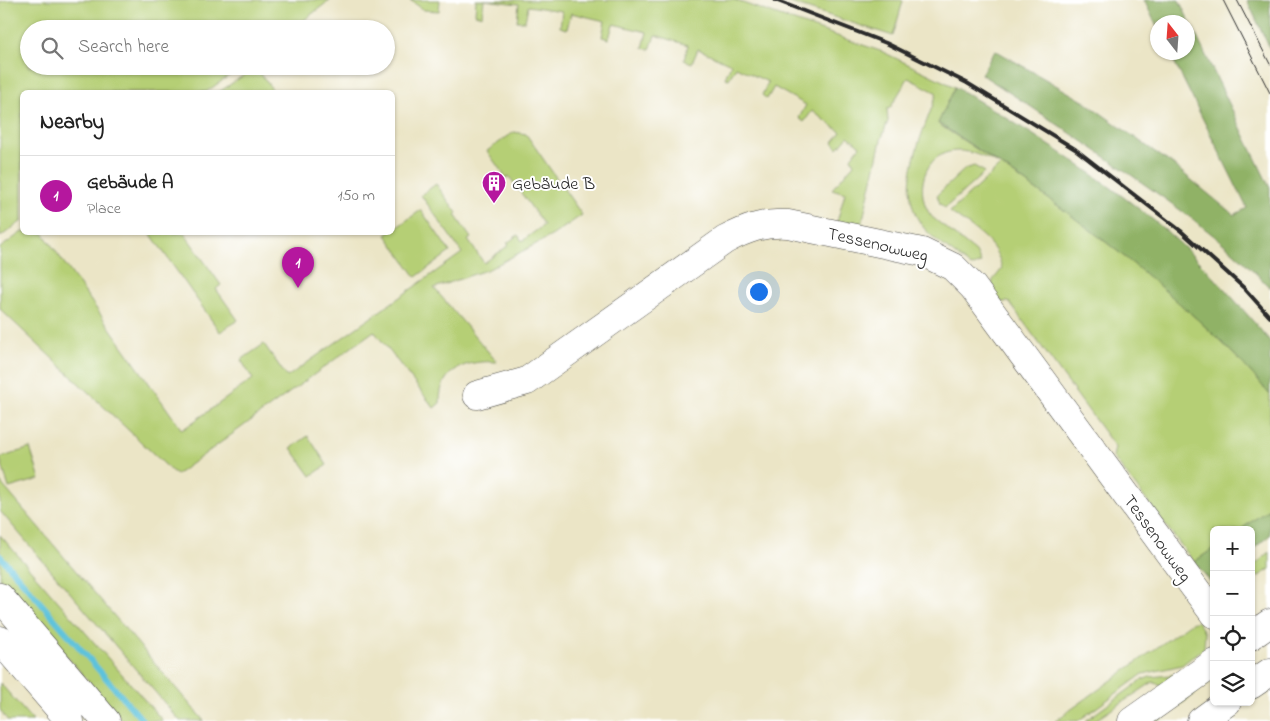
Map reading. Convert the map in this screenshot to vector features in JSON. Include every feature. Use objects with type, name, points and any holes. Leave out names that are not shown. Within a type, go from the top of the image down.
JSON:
[{"type":"street","name":"Tessenowweg","points":[[477,395],[527,381],[725,240],[744,230],[769,224],[788,224],[922,252],[953,267],[973,288],[1210,609]]},
{"type":"street","points":[[0,597],[106,721]]},
{"type":"street","points":[[1255,633],[1270,622]]},
{"type":"street","points":[[0,640],[70,721]]},
{"type":"street","points":[[1132,721],[1210,667]]},
{"type":"street","points":[[1201,721],[1222,706]]},
{"type":"green space","points":[[8,0],[330,0],[304,20],[20,20],[20,75],[230,75],[209,90],[20,90],[20,222],[0,237],[0,2]]},
{"type":"green space","points":[[410,0],[440,0],[439,11],[424,10]]},
{"type":"green space","points":[[476,0],[484,0],[482,16],[475,14]]},
{"type":"green space","points":[[484,0],[734,0],[883,52],[955,87],[938,124],[998,164],[968,152],[956,151],[945,153],[936,158],[924,176],[923,197],[926,208],[932,217],[976,252],[981,263],[971,267],[929,233],[915,213],[911,196],[914,161],[937,93],[908,78],[890,108],[887,109],[888,121],[881,140],[861,228],[837,222],[845,193],[832,189],[854,164],[851,158],[860,146],[848,136],[838,148],[833,142],[841,132],[812,111],[804,122],[799,118],[806,105],[774,87],[767,99],[762,95],[768,82],[736,67],[729,79],[725,78],[731,64],[698,49],[692,63],[684,60],[688,45],[655,35],[650,50],[643,48],[647,32],[613,24],[609,39],[602,37],[605,21],[571,13],[567,29],[560,27],[562,11],[528,6],[525,21],[517,21],[519,4]]},
{"type":"green space","points":[[781,0],[901,0],[903,1],[893,36]]},
{"type":"green space","points":[[1144,0],[1179,0],[1186,15],[1151,15]]},
{"type":"green space","points":[[1247,0],[1270,0],[1270,49]]},
{"type":"green space","points":[[1195,33],[1270,188],[1270,288],[1243,261],[1182,211],[1088,145],[981,74],[995,50],[1085,102],[1172,164],[1234,215],[1247,208],[1173,60],[1195,60]]},
{"type":"green space","points":[[244,75],[262,75],[273,90],[222,90]]},
{"type":"green space","points":[[955,87],[1084,168],[1157,223],[1187,250],[1270,341],[1270,395],[1215,335],[1122,254],[1031,186],[938,123]]},
{"type":"green space","points":[[514,132],[526,134],[582,215],[553,235],[489,269],[434,288],[497,362],[466,365],[450,374],[444,382],[440,403],[434,408],[374,331],[176,475],[0,309],[0,248],[20,233],[20,235],[44,235],[182,430],[253,379],[241,360],[264,344],[287,377],[462,253],[421,195],[436,184],[457,213],[455,215],[471,238],[468,240],[484,263],[509,245],[507,243],[518,235],[522,241],[544,225],[509,176],[506,178],[487,151]]},
{"type":"green space","points":[[1001,165],[1122,254],[1191,314],[1249,370],[1270,395],[1270,508],[1245,526],[1210,526],[1210,551],[1194,562],[1113,457],[1115,447],[1009,302],[1001,302],[991,289],[993,280],[1002,269],[995,250],[975,230],[950,212]]},
{"type":"green space","points":[[974,166],[985,172],[945,208],[940,204],[937,195],[965,169]]},
{"type":"green space","points":[[421,210],[450,252],[416,277],[386,235],[395,235],[395,229]]},
{"type":"green space","points":[[151,235],[185,235],[221,285],[216,289],[238,320],[220,332]]},
{"type":"green space","points":[[308,436],[327,465],[311,476],[291,448]]},
{"type":"green space","points":[[30,448],[40,479],[9,488],[0,458]]},
{"type":"green space","points":[[0,482],[204,721],[180,721],[0,511]]},
{"type":"green space","points":[[1270,508],[1270,535],[1255,548],[1255,526],[1245,526]]},
{"type":"green space","points":[[0,535],[163,721],[123,721],[0,579]]},
{"type":"green space","points":[[1210,551],[1210,581],[1194,562]]},
{"type":"green space","points":[[1270,552],[1270,569],[1255,576],[1255,565]]},
{"type":"green space","points":[[1197,621],[1205,633],[1204,648],[1182,665],[1143,674],[1078,721],[1055,721],[1191,623]]},
{"type":"green space","points":[[1181,674],[1163,687],[1153,682],[1094,721],[1085,721],[1142,680],[1150,677]]},
{"type":"green space","points":[[0,683],[33,721],[8,721],[0,710]]},
{"type":"green space","points":[[1209,683],[1159,721],[1152,721]]},
{"type":"waterway","points":[[0,556],[143,721]]},
{"type":"tram line","points":[[1223,0],[1270,93]]},
{"type":"tram line","points":[[1237,0],[1270,64]]},
{"type":"railway","points":[[775,0],[886,43],[967,83],[1075,149],[1181,231],[1244,288],[1270,317]]},
{"type":"place","name":"Gebäude B","points":[[494,204]]},
{"type":"place","name":"Gebäude A","points":[[298,288]]}]
